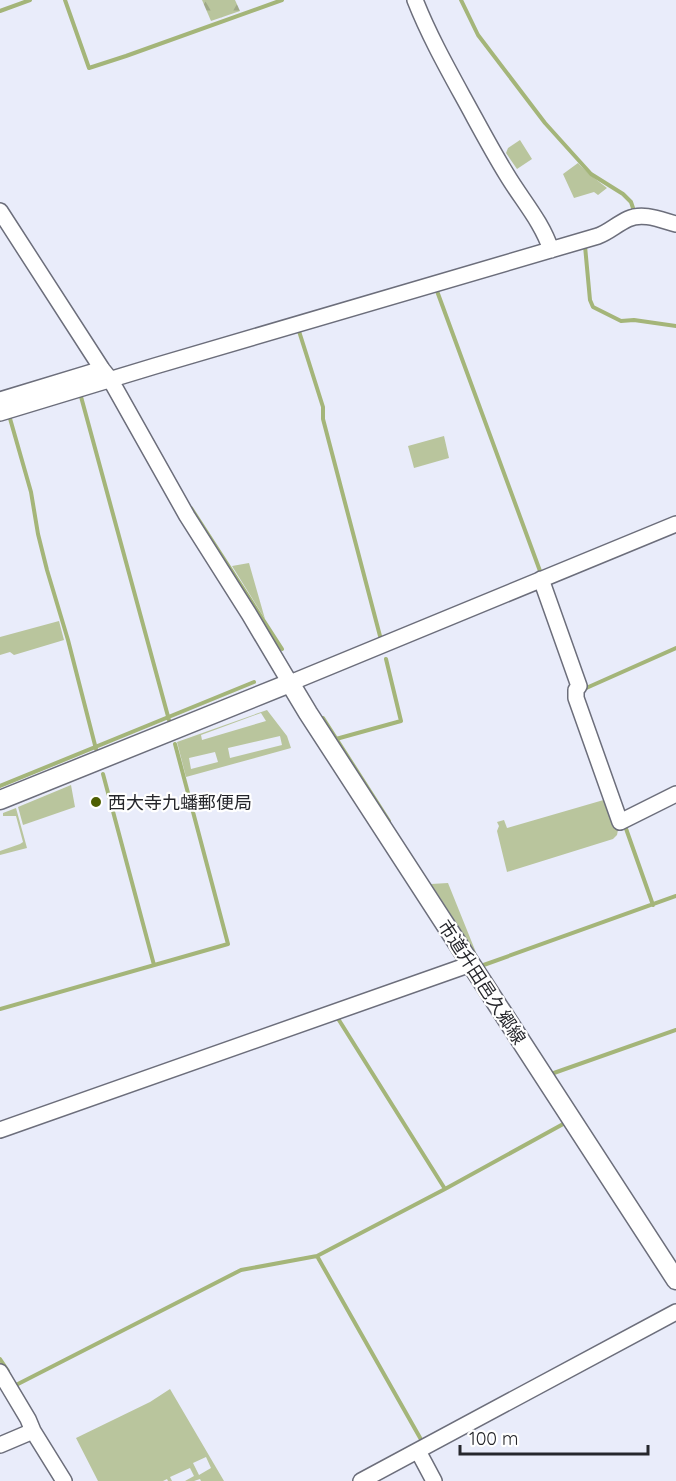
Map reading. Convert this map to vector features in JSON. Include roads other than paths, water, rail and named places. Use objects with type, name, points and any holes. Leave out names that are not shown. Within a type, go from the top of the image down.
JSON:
[{"type":"street","points":[[415,0],[448,69],[493,151],[550,246]]},
{"type":"street","points":[[0,211],[106,374],[187,516],[290,682]]},
{"type":"street","points":[[0,400],[106,374],[550,246],[607,233],[628,218],[650,217],[676,224]]},
{"type":"street","points":[[0,413],[106,374]]},
{"type":"street","points":[[0,800],[676,524]]},
{"type":"street","points":[[541,579],[579,686],[576,690],[576,698],[620,822],[676,794]]},
{"type":"street","name":"市道升田邑久郷線","points":[[290,682],[676,1280]]},
{"type":"street","points":[[0,1130],[473,967]]},
{"type":"street","points":[[361,1481],[422,1451],[676,1312]]},
{"type":"street","points":[[0,1372],[64,1481]]},
{"type":"street","points":[[0,1445],[31,1427]]},
{"type":"street","points":[[422,1451],[434,1481]]},
{"type":"waterway","points":[[0,11],[30,0]]},
{"type":"waterway","points":[[65,0],[89,68],[282,0]]},
{"type":"waterway","points":[[461,0],[478,35],[545,123],[591,174],[623,194],[631,202],[634,211]]},
{"type":"waterway","points":[[585,246],[590,300],[593,307],[621,321],[634,320],[676,326]]},
{"type":"waterway","points":[[437,291],[540,571]]},
{"type":"waterway","points":[[298,328],[323,407],[323,419],[380,636]]},
{"type":"waterway","points":[[80,393],[169,720]]},
{"type":"waterway","points":[[9,415],[31,492],[47,570],[96,749]]},
{"type":"waterway","points":[[191,508],[282,649]]},
{"type":"waterway","points":[[584,689],[676,648]]},
{"type":"waterway","points":[[336,739],[401,721],[386,659]]},
{"type":"waterway","points":[[0,786],[254,682]]},
{"type":"waterway","points":[[323,718],[389,821]]},
{"type":"waterway","points":[[0,1009],[228,944],[175,744]]},
{"type":"waterway","points":[[103,774],[154,965]]},
{"type":"waterway","points":[[624,823],[653,905]]},
{"type":"waterway","points":[[478,967],[676,896]]},
{"type":"waterway","points":[[16,1385],[241,1270],[317,1256],[445,1189],[337,1017]]},
{"type":"waterway","points":[[551,1074],[676,1030]]},
{"type":"waterway","points":[[445,1189],[565,1123]]},
{"type":"waterway","points":[[317,1256],[423,1443]]},
{"type":"waterway","points":[[0,1359],[8,1371]]},
{"type":"place","name":"西大寺九蟠郵便局","points":[[96,802]]}]
